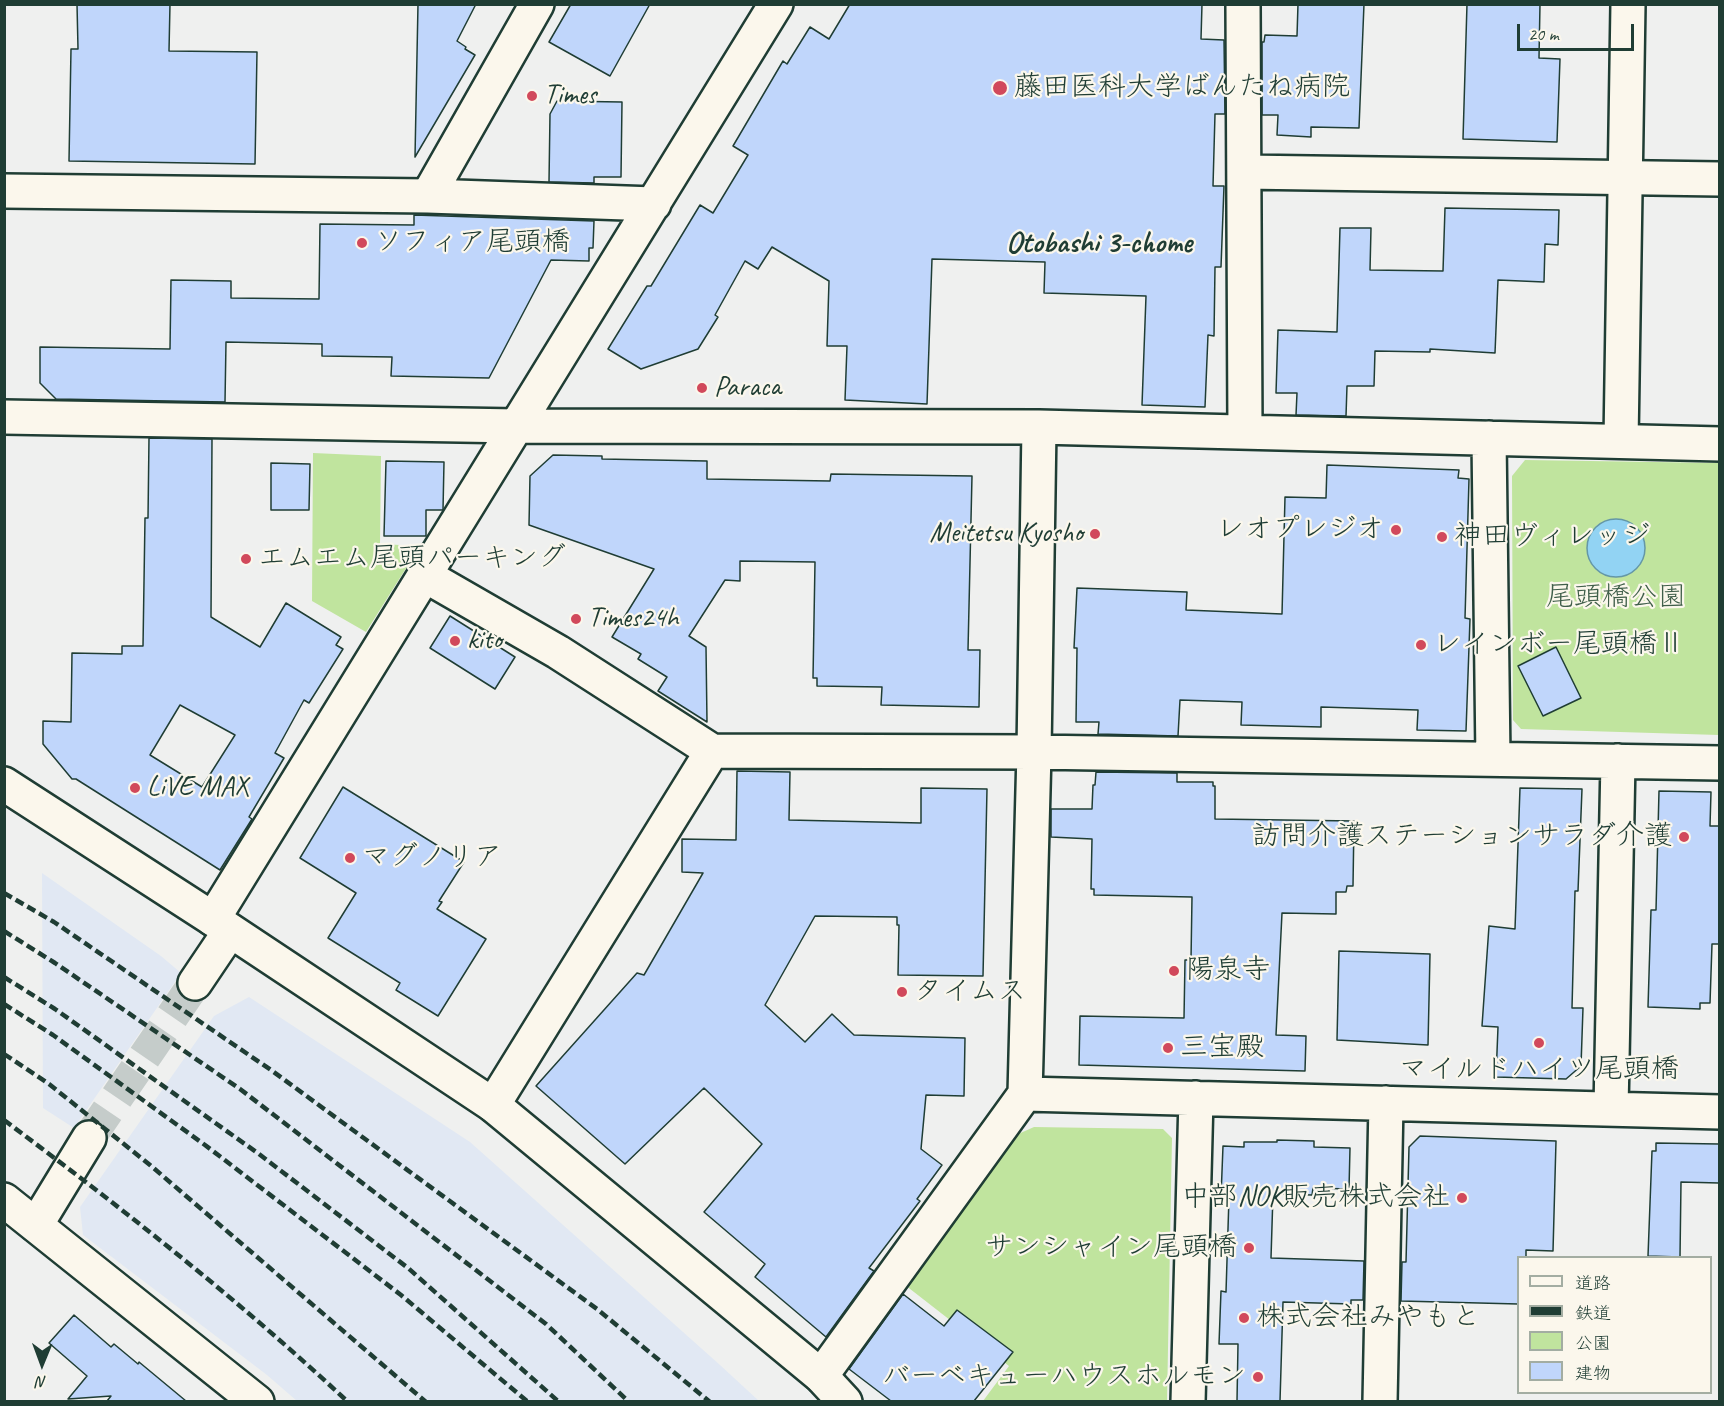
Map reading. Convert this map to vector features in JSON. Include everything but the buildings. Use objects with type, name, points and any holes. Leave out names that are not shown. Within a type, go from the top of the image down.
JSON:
[{"type":"street","points":[[428,196],[537,4]]},
{"type":"street","points":[[195,983],[222,925],[426,576],[776,4]]},
{"type":"street","points":[[1243,4],[1245,432]]},
{"type":"street","points":[[1621,441],[1628,4]]},
{"type":"street","points":[[1244,172],[1719,179]]},
{"type":"street","points":[[4,191],[428,196],[654,204]]},
{"type":"street","points":[[4,417],[517,426],[1039,427],[1719,444]]},
{"type":"street","points":[[821,1376],[1025,1094],[1034,752],[1039,427]]},
{"type":"street","points":[[1490,438],[1493,759]]},
{"type":"street","points":[[426,576],[558,652],[712,751],[1034,752],[1719,763]]},
{"type":"street","points":[[493,1104],[712,751]]},
{"type":"street","points":[[1611,1109],[1618,761]]},
{"type":"street","points":[[4,784],[493,1104],[821,1376],[845,1401]]},
{"type":"street","points":[[1025,1094],[1719,1112]]},
{"type":"street","points":[[1188,1401],[1196,1098]]},
{"type":"street","points":[[1380,1401],[1386,1103]]},
{"type":"street","points":[[36,1225],[89,1138]]},
{"type":"street","points":[[4,1200],[257,1401]]},
{"type":"shaded area","points":[[42,873],[161,956],[181,973],[74,1128],[43,1108]]},
{"type":"shaded area","points":[[249,997],[470,1142],[759,1401],[297,1401],[267,1375],[83,1235],[80,1207],[214,1016]]},
{"type":"green space","points":[[313,453],[381,456],[380,544],[420,546],[366,632],[312,601]]},
{"type":"green space","name":"尾頭橋公園","points":[[1525,460],[1719,463],[1719,735],[1521,729],[1513,720],[1512,476]]},
{"type":"green space","points":[[1034,1127],[1163,1129],[1172,1138],[1167,1401],[983,1401],[1009,1366],[905,1285],[1016,1135]]},
{"type":"water","points":[[1610,519],[1622,519],[1637,527],[1645,542],[1645,554],[1637,569],[1622,577],[1610,577],[1595,569],[1587,554],[1587,542],[1595,527]]},
{"type":"tunnel","points":[[89,1138],[195,983]]},
{"type":"railway","points":[[4,893],[54,922],[271,1070],[597,1309],[710,1402]]},
{"type":"railway","points":[[4,931],[240,1089],[546,1324],[629,1402]]},
{"type":"railway","points":[[4,977],[55,1009],[259,1154],[408,1268],[559,1402]]},
{"type":"railway","points":[[4,1004],[53,1035],[205,1145],[401,1295],[528,1402]]},
{"type":"railway","points":[[4,1054],[49,1084],[150,1165],[426,1402]]},
{"type":"railway","points":[[4,1120],[180,1256],[348,1402]]},
{"type":"place","name":"藤田医科大学ばんたね病院","points":[[1000,88]]},
{"type":"place","name":"Times","points":[[532,96]]},
{"type":"place","name":"ソフィア尾頭橋","points":[[362,243]]},
{"type":"place","name":"Paraca","points":[[702,388]]},
{"type":"place","name":"レオプレジオ","points":[[1396,530]]},
{"type":"place","name":"Meitetsu Kyosho","points":[[1095,534]]},
{"type":"place","name":"神田ヴィレッジ","points":[[1442,537]]},
{"type":"place","name":"エムエム尾頭パーキング","points":[[246,559]]},
{"type":"place","name":"Times24h","points":[[576,619]]},
{"type":"place","name":"kito","points":[[455,641]]},
{"type":"place","name":"レインボー尾頭橋Ⅱ","points":[[1421,645]]},
{"type":"place","name":"LiVE MAX","points":[[135,788]]},
{"type":"place","name":"訪問介護ステーションサラダ介護","points":[[1684,837]]},
{"type":"place","name":"マグノリア","points":[[350,858]]},
{"type":"place","name":"陽泉寺","points":[[1174,971]]},
{"type":"place","name":"タイムス","points":[[902,992]]},
{"type":"place","name":"マイルドハイツ尾頭橋","points":[[1539,1043]]},
{"type":"place","name":"三宝殿","points":[[1168,1048]]},
{"type":"place","name":"中部NOK販売株式会社","points":[[1462,1198]]},
{"type":"place","name":"サンシャイン尾頭橋","points":[[1249,1248]]},
{"type":"place","name":"株式会社みやもと","points":[[1244,1318]]},
{"type":"place","name":"バーベキューハウスホルモン","points":[[1258,1377]]},
{"type":"district","name":"Otobashi 3-chome","points":[[1099,244]]}]
